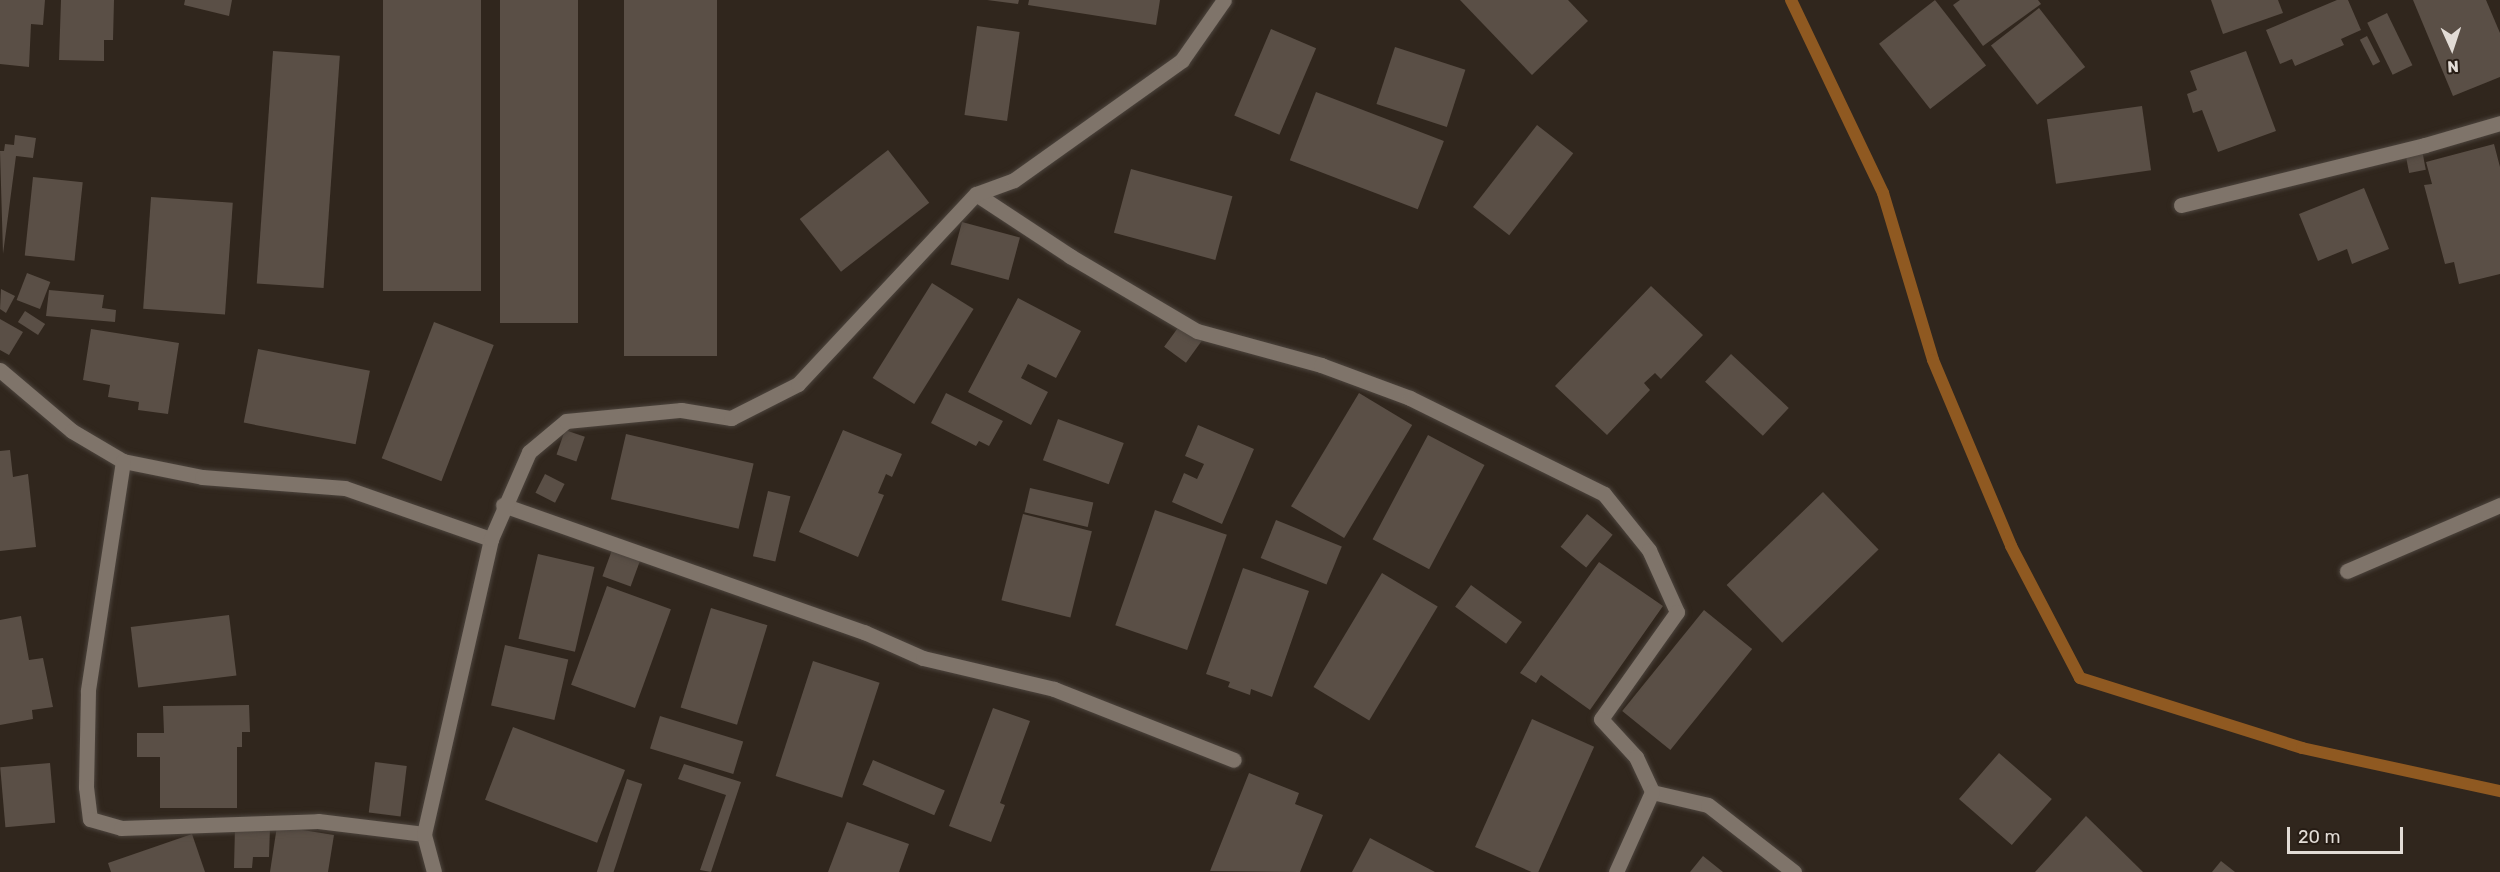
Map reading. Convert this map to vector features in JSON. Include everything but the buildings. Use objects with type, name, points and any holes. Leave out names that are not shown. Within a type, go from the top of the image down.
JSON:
[{"type":"street","points":[[434,872],[424,834],[490,539],[503,505],[529,452],[566,421],[681,410],[731,418],[798,384],[976,194],[1014,180],[1182,60],[1224,0]]},
{"type":"street","points":[[2181,205],[2425,145],[2500,123]]},
{"type":"street","points":[[976,194],[1197,332],[1321,365],[1410,398],[1604,494],[1648,550],[1677,612],[1601,719],[1636,757],[1652,792],[1616,872]]},
{"type":"street","points":[[0,370],[72,431],[123,461],[202,477],[345,488],[490,539]]},
{"type":"street","points":[[123,461],[88,691],[86,788],[90,819],[121,828],[318,821],[424,834]]},
{"type":"street","points":[[503,505],[864,632],[922,658],[1054,689],[1234,760]]},
{"type":"street","points":[[2348,571],[2500,505]]},
{"type":"street","points":[[1652,792],[1708,805],[1794,872]]},
{"type":"waterway","points":[[1791,0],[1883,193],[1933,360],[2011,546],[2080,678],[2302,748],[2500,791]]}]
